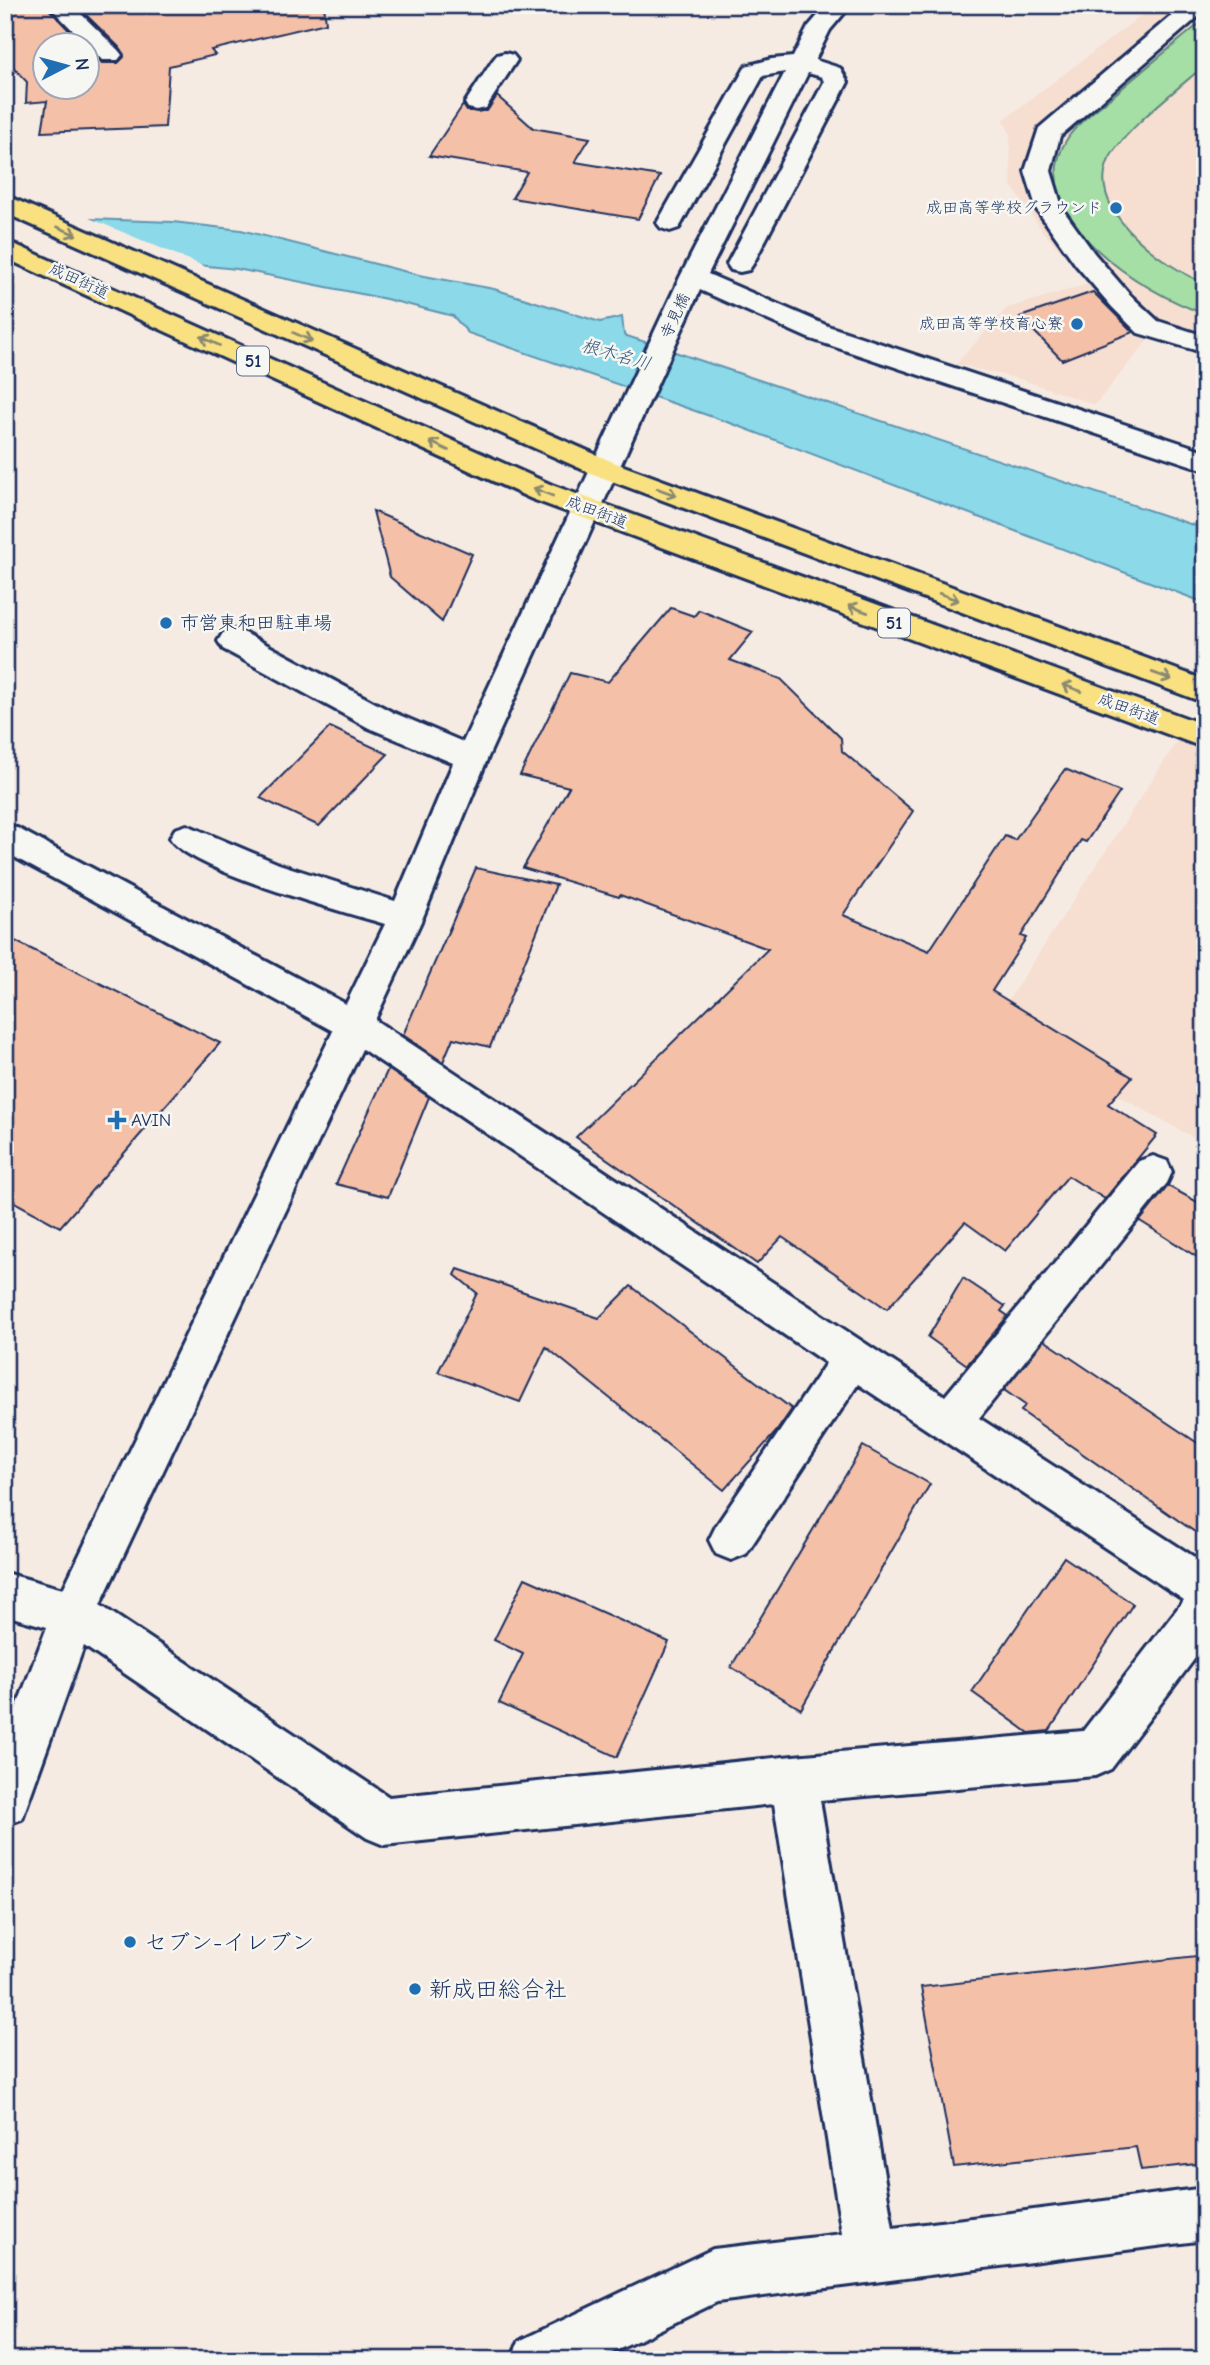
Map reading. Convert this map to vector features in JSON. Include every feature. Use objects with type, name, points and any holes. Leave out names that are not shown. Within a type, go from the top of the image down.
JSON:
[{"type":"highway","name":"51","points":[[5,204],[603,468],[1205,692]]},
{"type":"highway","name":"成田街道","points":[[5,247],[501,475],[1205,737]]},
{"type":"street","points":[[59,5],[110,55]]},
{"type":"street","name":"寺見橋","points":[[5,1802],[74,1613],[407,917],[472,757],[584,508],[693,277],[800,66],[820,27],[840,5]]},
{"type":"street","points":[[1198,5],[1048,133],[1038,171],[1050,210],[1121,302],[1148,327],[1205,345]]},
{"type":"street","points":[[477,103],[505,60]]},
{"type":"street","points":[[670,223],[754,71],[766,65],[800,66],[832,73],[836,82],[740,264]]},
{"type":"street","points":[[693,277],[817,332],[1205,461]]},
{"type":"street","points":[[234,641],[283,665],[389,725],[433,746],[472,757]]},
{"type":"street","points":[[5,837],[356,1026],[852,1358],[1205,1588]]},
{"type":"street","points":[[187,838],[310,890],[407,917]]},
{"type":"street","points":[[950,1422],[1153,1172]]},
{"type":"street","points":[[731,1540],[852,1358]]},
{"type":"street","points":[[5,1594],[74,1613],[384,1821],[793,1779],[1095,1753],[1205,1609]]},
{"type":"street","points":[[793,1779],[872,2257]]},
{"type":"street","points":[[538,2360],[713,2276],[1205,2214]]},
{"type":"shaded area","name":"成田高等学校グラウンド","points":[[1155,5],[1205,5],[1205,355],[1149,339],[1095,405],[1023,380],[956,364],[1007,308],[1091,283],[1043,232],[1011,185],[1010,134],[1003,120]]},
{"type":"shaded area","points":[[1205,699],[1205,1144],[992,1025]]},
{"type":"green space","points":[[1205,19],[1205,65],[1123,139],[1107,164],[1104,183],[1109,202],[1135,237],[1171,265],[1205,284],[1205,314],[1151,289],[1096,248],[1074,223],[1060,196],[1057,168],[1067,139],[1077,126]]},
{"type":"water","name":"根木名川","points":[[5,216],[173,222],[241,230],[419,275],[494,289],[600,322],[622,317],[624,335],[1205,529],[1205,603],[733,424],[468,333],[453,316],[386,299],[237,269],[38,249]]},
{"type":"pier","points":[[5,212],[82,215],[213,270],[5,251]]},
{"type":"building","points":[[5,5],[45,5],[71,32],[32,32],[32,102],[36,102],[26,103],[27,82],[5,58]]},
{"type":"building","points":[[76,5],[324,5],[326,23],[211,50],[215,55],[169,66],[165,127],[42,132],[47,102],[102,102],[102,63],[118,63],[124,57],[120,48]]},
{"type":"building","points":[[497,96],[533,128],[590,138],[575,162],[660,176],[638,219],[512,198],[527,172],[429,156],[463,105],[467,111],[487,111]]},
{"type":"building","name":"成田高等学校育心寮","points":[[1093,292],[1133,332],[1062,360],[1020,317]]},
{"type":"building","points":[[373,511],[472,554],[442,622],[390,577]]},
{"type":"building","points":[[671,608],[694,616],[699,610],[753,632],[730,660],[781,679],[841,738],[842,751],[913,811],[843,915],[929,951],[1005,836],[1015,840],[1065,769],[1120,792],[1086,842],[1081,840],[1021,936],[1026,938],[992,991],[1132,1077],[1108,1104],[1157,1135],[1105,1199],[1068,1176],[1005,1251],[965,1222],[887,1309],[782,1237],[757,1264],[576,1137],[768,949],[620,895],[619,897],[523,868],[569,787],[520,775],[570,673],[608,682]]},
{"type":"building","points":[[330,727],[388,754],[319,826],[260,798]]},
{"type":"building","points":[[476,868],[556,885],[490,1047],[453,1038],[443,1062],[403,1035]]},
{"type":"building","points":[[5,936],[220,1043],[60,1227],[5,1197]]},
{"type":"building","points":[[388,1069],[429,1097],[388,1197],[336,1184]]},
{"type":"building","points":[[1168,1186],[1205,1206],[1205,1262],[1140,1221]]},
{"type":"building","points":[[458,1269],[599,1318],[631,1286],[792,1409],[776,1432],[724,1490],[546,1347],[520,1402],[438,1372],[477,1293],[455,1275]]},
{"type":"building","points":[[963,1278],[1005,1306],[1001,1311],[1008,1316],[967,1365],[928,1337]]},
{"type":"building","points":[[1044,1340],[1205,1448],[1205,1539],[1021,1411],[1025,1405],[1004,1390]]},
{"type":"building","points":[[863,1446],[930,1484],[801,1709],[731,1667]]},
{"type":"building","points":[[1064,1557],[1133,1604],[1049,1731],[1029,1733],[972,1692]]},
{"type":"building","points":[[525,1578],[669,1642],[617,1757],[499,1703],[523,1654],[494,1640]]},
{"type":"building","points":[[1205,1955],[1205,2163],[1141,2170],[1136,2147],[954,2167],[921,1987]]},
{"type":"place","name":"成田高等学校グラウンド","points":[[1116,208]]},
{"type":"place","name":"成田高等学校育心寮","points":[[1077,324]]},
{"type":"place","name":"市営東和田駐車場","points":[[166,623]]},
{"type":"place","name":"AVIN","points":[[117,1120]]},
{"type":"place","name":"セブン-イレブン","points":[[130,1942]]},
{"type":"place","name":"新成田総合社","points":[[415,1989]]}]
